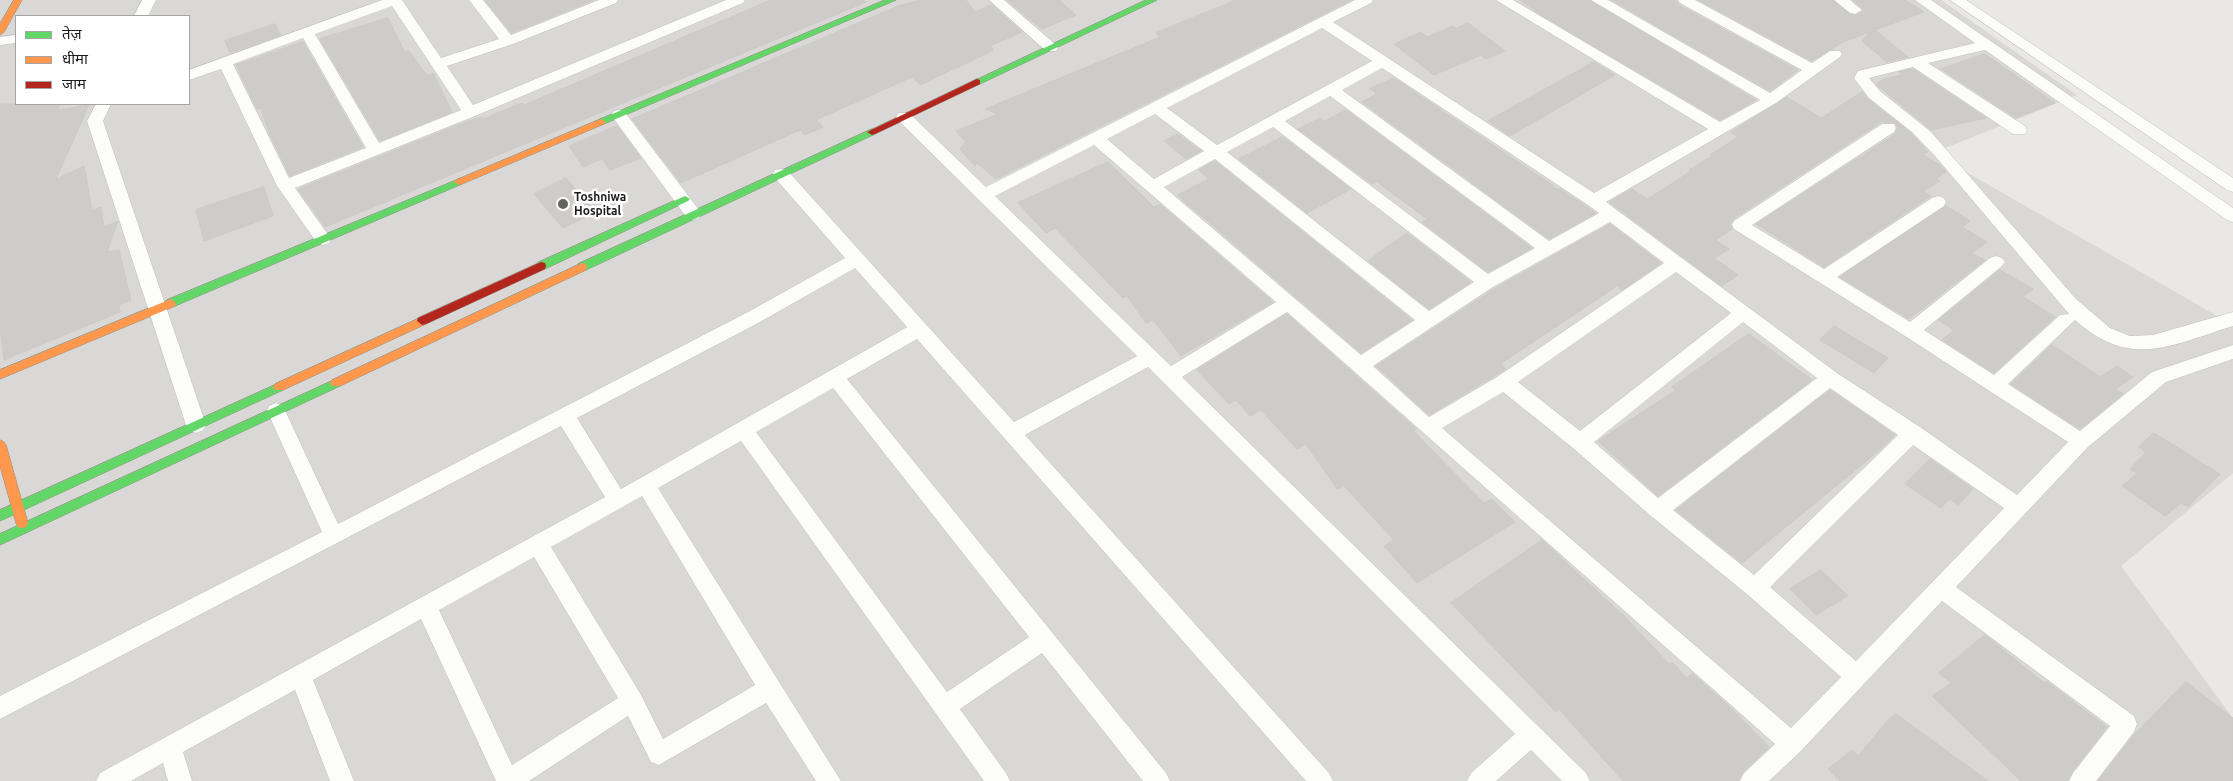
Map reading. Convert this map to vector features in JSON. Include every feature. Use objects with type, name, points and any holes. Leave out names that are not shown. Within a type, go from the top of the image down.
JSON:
[{"type":"street","points":[[2,26],[18,0]]},
{"type":"street","points":[[142,15],[149,0]]},
{"type":"street","points":[[190,75],[395,0],[470,112]]},
{"type":"street","points":[[476,0],[508,41]]},
{"type":"street","points":[[439,64],[508,41],[584,4],[611,0]]},
{"type":"street","points":[[285,186],[470,112],[738,0]]},
{"type":"street","points":[[0,374],[619,115],[874,3],[892,0]]},
{"type":"street","points":[[996,0],[1051,48]]},
{"type":"street","points":[[984,195],[1366,0]]},
{"type":"street","points":[[1503,0],[1721,130]]},
{"type":"street","points":[[1598,0],[1771,100]]},
{"type":"street","points":[[1685,0],[1813,70]]},
{"type":"street","points":[[1841,0],[1855,10]]},
{"type":"street","points":[[1922,0],[2233,216]]},
{"type":"street","points":[[1956,0],[2233,186]]},
{"type":"street","points":[[0,540],[694,216],[1148,1]]},
{"type":"street","points":[[1323,22],[1594,201],[1830,378],[2018,507]]},
{"type":"street","points":[[307,32],[375,150]]},
{"type":"street","points":[[0,41],[15,39]]},
{"type":"street","points":[[1988,45],[1863,74],[1861,78],[1876,95],[1931,142],[2018,245],[2077,311],[2094,326],[2113,338],[2132,344],[2156,341],[2233,319]]},
{"type":"street","points":[[1594,201],[1771,100],[1835,54]]},
{"type":"street","points":[[1152,187],[1383,61]]},
{"type":"street","points":[[1914,61],[2019,130]]},
{"type":"street","points":[[225,62],[285,186],[323,239]]},
{"type":"street","points":[[1331,89],[1548,249]]},
{"type":"street","points":[[103,105],[95,121],[196,425]]},
{"type":"street","points":[[1156,107],[1216,152],[1428,320]]},
{"type":"street","points":[[619,115],[688,198],[694,216]]},
{"type":"street","points":[[904,117],[1578,781]]},
{"type":"street","points":[[1274,120],[1487,282]]},
{"type":"street","points":[[1888,128],[1740,225],[1911,331],[2081,441]]},
{"type":"street","points":[[1096,138],[1360,365],[1428,428],[1792,744]]},
{"type":"street","points":[[782,174],[1321,781]]},
{"type":"street","points":[[0,516],[688,198]]},
{"type":"street","points":[[1824,277],[1938,202]]},
{"type":"street","points":[[1360,365],[1487,282],[1611,214]]},
{"type":"street","points":[[0,708],[754,317],[857,259]]},
{"type":"street","points":[[1911,331],[1996,262]]},
{"type":"street","points":[[1428,428],[1504,382],[1676,263]]},
{"type":"street","points":[[1169,376],[1288,304]]},
{"type":"street","points":[[1580,442],[1743,312]]},
{"type":"street","points":[[1995,385],[2066,320]]},
{"type":"street","points":[[108,781],[646,485],[919,329]]},
{"type":"street","points":[[1752,781],[1792,744],[2081,441],[2159,376],[2233,352]]},
{"type":"street","points":[[1011,433],[1150,358]]},
{"type":"street","points":[[835,377],[1158,781]]},
{"type":"street","points":[[1658,510],[1830,378]]},
{"type":"street","points":[[1504,382],[1580,442],[1658,510],[1755,588],[1857,676]]},
{"type":"street","points":[[276,411],[334,536]]},
{"type":"street","points":[[565,416],[617,500]]},
{"type":"street","points":[[744,430],[998,781]]},
{"type":"street","points":[[1755,588],[1912,434]]},
{"type":"street","points":[[0,445],[24,529]]},
{"type":"street","points":[[646,485],[827,780]]},
{"type":"street","points":[[538,544],[632,701],[659,754],[770,689]]},
{"type":"street","points":[[1941,588],[2126,724],[2081,781]]},
{"type":"street","points":[[426,606],[508,781],[632,701]]},
{"type":"street","points":[[944,706],[1044,638]]},
{"type":"street","points":[[300,676],[342,781]]},
{"type":"street","points":[[1479,781],[1531,734]]},
{"type":"street","points":[[170,747],[180,781]]},
{"type":"shaded area","points":[[0,0],[1941,0],[2077,95],[1933,153],[2233,325],[2233,473],[2121,566],[2233,718],[2233,781],[0,781]]},
{"type":"building","points":[[485,0],[594,0],[512,33]]},
{"type":"building","points":[[771,0],[863,0],[866,2],[325,227],[298,189],[458,125],[481,117],[483,119],[522,103],[523,105]]},
{"type":"building","points":[[920,0],[966,0],[975,12],[992,5],[1022,32],[990,46],[994,50],[920,85],[912,77],[816,120],[823,127],[805,135],[800,130],[681,183],[632,119],[898,6]]},
{"type":"building","points":[[1007,0],[1059,0],[1076,15],[1042,29]]},
{"type":"building","points":[[1236,0],[1351,0],[996,179],[977,163],[975,166],[960,149],[966,142],[956,131],[998,114],[985,109],[1160,37],[1156,33]]},
{"type":"building","points":[[1520,0],[1589,0],[1756,100],[1720,120],[1541,15]]},
{"type":"building","points":[[1612,0],[1676,0],[1679,5],[1798,70],[1770,91]]},
{"type":"building","points":[[1699,0],[1832,0],[1849,14],[1855,16],[1864,10],[1853,0],[1905,0],[1924,12],[1875,30],[1908,57],[1887,62],[1862,41],[1870,32],[1845,41],[1812,61]]},
{"type":"building","points":[[388,18],[405,52],[409,51],[427,76],[433,73],[452,112],[380,141],[320,39]]},
{"type":"building","points":[[1468,23],[1505,51],[1486,59],[1481,55],[1434,75],[1394,44],[1421,32],[1427,37],[1453,26],[1456,28]]},
{"type":"building","points":[[275,24],[281,35],[230,53],[225,41]]},
{"type":"building","points":[[303,42],[363,147],[290,176],[269,133],[261,108],[257,109],[236,65]]},
{"type":"building","points":[[1985,54],[2055,103],[2016,118],[1941,69]]},
{"type":"building","points":[[1594,62],[1615,75],[1510,136],[1488,121]]},
{"type":"building","points":[[1913,69],[1986,118],[1931,130],[1876,84],[1884,79],[1902,75],[1899,72]]},
{"type":"building","points":[[1394,78],[1596,213],[1549,239],[1362,102],[1377,94],[1370,89]]},
{"type":"building","points":[[1862,92],[1868,99],[1911,133],[1928,152],[1922,154],[1940,165],[1946,172],[1936,179],[1940,181],[1923,191],[1931,196],[1824,267],[1756,224],[1895,134],[1898,127],[1894,122],[1881,122],[1733,219],[1730,224],[1732,229],[1716,240],[1729,249],[1714,258],[1738,275],[1722,286],[1609,202],[1632,189],[1647,199],[1651,197],[1738,137],[1731,132],[1787,97],[1821,118]]},
{"type":"building","points":[[0,104],[60,105],[57,110],[89,105],[56,179],[84,166],[92,210],[101,207],[104,227],[118,221],[107,252],[119,250],[131,300],[119,305],[120,312],[4,360],[0,328]]},
{"type":"building","points":[[1346,110],[1532,248],[1488,272],[1422,222],[1427,219],[1377,182],[1372,184],[1298,129],[1320,118],[1324,121]]},
{"type":"building","points":[[617,126],[641,158],[610,170],[602,159],[583,167],[569,146]]},
{"type":"building","points":[[1178,134],[1201,151],[1186,159],[1164,141]]},
{"type":"building","points":[[1283,137],[1351,189],[1307,213],[1239,159]]},
{"type":"building","points":[[1215,161],[1412,320],[1361,353],[1177,195],[1209,179],[1199,170]]},
{"type":"building","points":[[1108,162],[1154,207],[1160,204],[1273,302],[1181,356],[1153,320],[1146,323],[1127,296],[1123,298],[1055,228],[1046,233],[1018,203]]},
{"type":"building","points":[[566,178],[596,212],[563,228],[534,194]]},
{"type":"building","points":[[264,187],[273,216],[204,241],[196,210]]},
{"type":"building","points":[[1946,206],[1970,221],[1962,227],[1987,242],[1972,253],[1985,260],[1909,319],[1840,277]]},
{"type":"building","points":[[1610,224],[1661,263],[1622,290],[1617,286],[1500,364],[1506,369],[1429,415],[1376,366],[1494,289]]},
{"type":"building","points":[[1407,233],[1471,282],[1429,309],[1368,261]]},
{"type":"building","points":[[2000,270],[2033,289],[2023,297],[2055,317],[1994,373],[1942,340],[1954,330],[1939,320]]},
{"type":"building","points":[[1287,314],[1416,429],[1413,431],[1484,503],[1492,499],[1515,522],[1417,583],[1384,546],[1394,540],[1344,486],[1337,489],[1306,444],[1297,449],[1261,410],[1250,416],[1236,400],[1229,404],[1197,370]]},
{"type":"building","points":[[1834,326],[1888,358],[1874,373],[1820,340]]},
{"type":"building","points":[[1749,334],[1812,380],[1658,496],[1598,441],[1676,390],[1672,387]]},
{"type":"building","points":[[2052,345],[2100,377],[2117,366],[2133,377],[2115,389],[2123,394],[2080,429],[2011,384]]},
{"type":"building","points":[[1830,390],[1895,435],[1875,454],[1742,563],[1676,510]]},
{"type":"building","points":[[2154,433],[2220,474],[2188,507],[2181,503],[2165,516],[2122,486],[2137,473],[2130,469],[2146,452],[2139,447]]},
{"type":"building","points":[[1930,459],[1973,489],[1958,505],[1950,499],[1941,508],[1905,484]]},
{"type":"building","points":[[1542,540],[1625,617],[1669,664],[1672,662],[1687,678],[1693,674],[1731,708],[1769,747],[1743,772],[1738,781],[1623,781],[1559,709],[1556,712],[1451,603]]},
{"type":"building","points":[[1821,570],[1848,596],[1816,615],[1790,589]]},
{"type":"building","points":[[1985,635],[2044,683],[2046,681],[2107,727],[2067,781],[2021,781],[1932,696],[1951,683],[1939,673]]},
{"type":"building","points":[[2186,682],[2233,718],[2233,781],[2098,781],[2133,736]]},
{"type":"building","points":[[1896,714],[1988,781],[1840,781],[1828,769],[1852,750],[1858,756],[1890,718]]},
{"type":"traffic: fast","points":[[601,122],[892,0]]},
{"type":"traffic: fast","points":[[977,82],[1153,0]]},
{"type":"traffic: fast","points":[[582,267],[872,132]]},
{"type":"traffic: fast","points":[[171,303],[459,182]]},
{"type":"traffic: fast","points":[[541,266],[685,199]]},
{"type":"traffic: fast","points":[[0,540],[336,383]]},
{"type":"traffic: fast","points":[[0,516],[279,387]]},
{"type":"traffic: slow","points":[[0,32],[18,0]]},
{"type":"traffic: slow","points":[[459,182],[601,122]]},
{"type":"traffic: slow","points":[[336,383],[582,267]]},
{"type":"traffic: slow","points":[[0,375],[171,303]]},
{"type":"traffic: slow","points":[[279,387],[422,321]]},
{"type":"traffic: slow","points":[[0,445],[22,523]]},
{"type":"traffic: jam","points":[[872,132],[977,82]]},
{"type":"traffic: jam","points":[[422,321],[541,266]]},
{"type":"place","name":"Toshniwa Hospital","points":[[563,204]]}]
